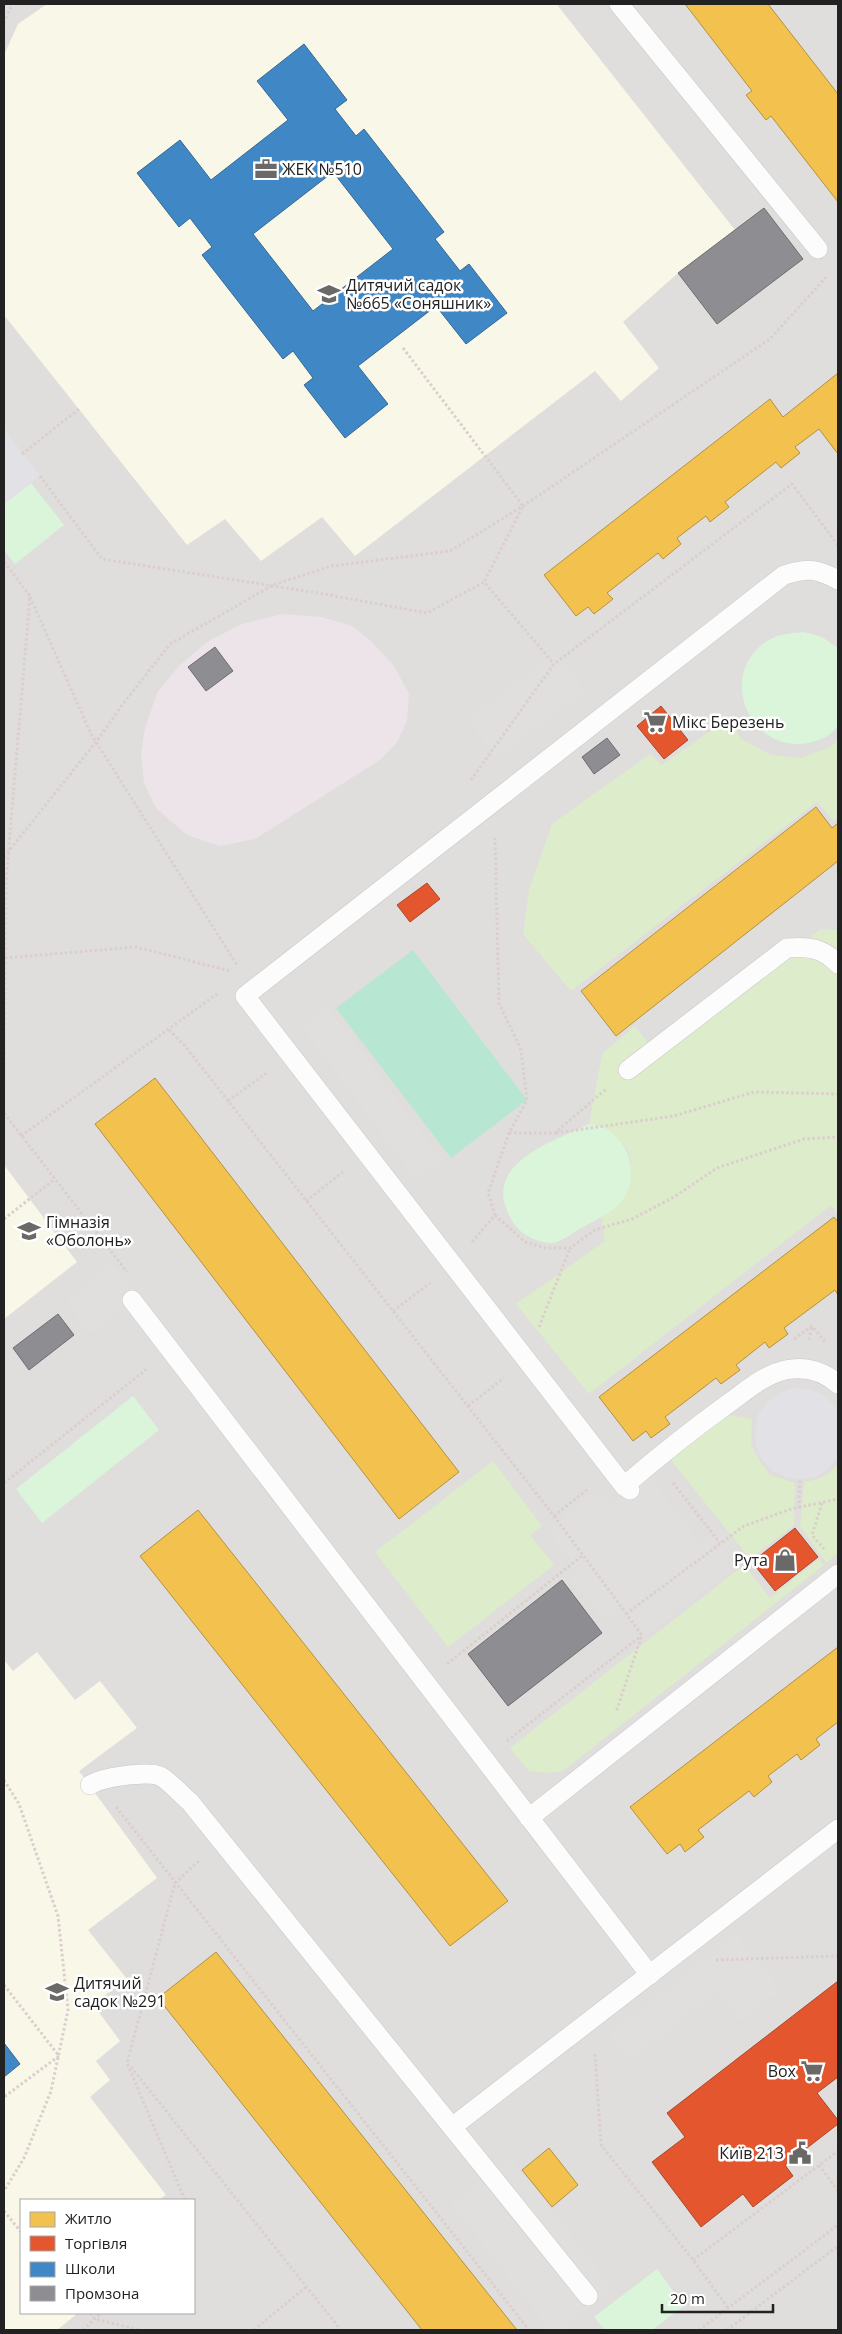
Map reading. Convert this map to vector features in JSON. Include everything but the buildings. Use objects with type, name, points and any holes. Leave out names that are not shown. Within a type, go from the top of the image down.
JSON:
[{"type":"lane","points":[[619,4],[818,249]]},
{"type":"lane","points":[[838,580],[824,573],[804,569],[784,575],[245,996],[627,1488],[655,1460],[760,1380],[786,1370],[804,1368],[828,1375],[838,1384]]},
{"type":"lane","points":[[628,1070],[787,948],[805,946],[822,950],[838,964]]},
{"type":"lane","points":[[132,1300],[650,1975]]},
{"type":"lane","points":[[529,1818],[838,1574]]},
{"type":"lane","points":[[92,1783],[124,1775],[160,1776],[190,1802],[588,2296]]},
{"type":"lane","points":[[452,2127],[838,1829]]},
{"type":"path","points":[[4,23],[12,4]]},
{"type":"path","points":[[4,857],[96,742],[122,704],[170,644],[273,585],[332,566],[450,551],[523,506],[770,339],[837,265],[818,249]]},
{"type":"path","points":[[403,348],[523,506]]},
{"type":"path","points":[[22,454],[79,409]]},
{"type":"path","points":[[40,476],[102,558],[273,585],[427,613],[484,582],[523,506]]},
{"type":"path","points":[[466,788],[554,664],[792,484],[838,544]]},
{"type":"path","points":[[4,562],[30,596],[96,742],[238,966]]},
{"type":"path","points":[[484,582],[554,664]]},
{"type":"path","points":[[4,1091],[5,881],[30,596]]},
{"type":"path","points":[[498,797],[495,827],[499,1003],[521,1050],[527,1100],[509,1133],[488,1193],[495,1215],[525,1242],[545,1248],[570,1248]]},
{"type":"path","points":[[5,958],[136,947],[234,972]]},
{"type":"path","points":[[21,1136],[221,991]]},
{"type":"path","points":[[228,1101],[291,1055]]},
{"type":"path","points":[[556,1133],[674,1116],[754,1092],[838,1094]]},
{"type":"path","points":[[468,1406],[526,1360],[570,1248],[595,1230],[632,1220],[674,1197],[717,1168],[804,1139],[838,1137]]},
{"type":"path","points":[[306,1200],[367,1153]]},
{"type":"path","points":[[4,1219],[55,1179]]},
{"type":"path","points":[[393,1311],[453,1265],[495,1215]]},
{"type":"path","points":[[4,1483],[170,1350]]},
{"type":"path","points":[[655,1460],[720,1543]]},
{"type":"path","points":[[799,1508],[800,1479]]},
{"type":"path","points":[[626,1614],[744,1526],[799,1508],[838,1499]]},
{"type":"path","points":[[822,1503],[812,1535],[829,1555]]},
{"type":"path","points":[[554,1516],[642,1635]]},
{"type":"path","points":[[446,1665],[583,1555]]},
{"type":"path","points":[[615,1714],[642,1635]]},
{"type":"path","points":[[506,1742],[642,1635]]},
{"type":"path","points":[[4,1780],[19,1804],[58,1916],[68,2010],[51,2090],[24,2158],[4,2191]]},
{"type":"path","points":[[92,1783],[175,1883],[529,2330]]},
{"type":"path","points":[[185,2199],[127,2063],[175,1883],[222,1841]]},
{"type":"path","points":[[714,1961],[838,1956]]},
{"type":"path","points":[[4,1985],[59,2056]]},
{"type":"path","points":[[593,2018],[600,2145],[728,2308]]},
{"type":"path","points":[[4,2097],[59,2056]]},
{"type":"path","points":[[127,2063],[340,2330]]},
{"type":"path","points":[[692,2260],[838,2151]]},
{"type":"path","points":[[818,2165],[838,2191]]},
{"type":"path","points":[[4,2211],[20,2231]]},
{"type":"path","points":[[699,2330],[838,2225]]},
{"type":"path","points":[[727,2330],[838,2246]]},
{"type":"path","points":[[254,2330],[306,2287]]},
{"type":"path","points":[[91,2314],[95,2318],[139,2330]]},
{"type":"path","points":[[82,2330],[100,2314]]},
{"type":"shaded area","points":[[4,4],[838,4],[838,2330],[4,2330]]},
{"type":"shaded area","name":"Дитячий садок №665 «Соняшник»","points":[[47,4],[560,4],[558,6],[735,230],[678,273],[623,322],[659,368],[621,401],[595,371],[355,556],[322,517],[261,561],[225,519],[187,545],[4,315],[4,55],[18,24]]},
{"type":"shaded area","points":[[4,429],[40,476],[4,504]]},
{"type":"shaded area","points":[[282,614],[321,617],[352,626],[371,641],[394,666],[409,694],[407,721],[397,742],[380,760],[255,839],[220,846],[187,835],[156,808],[144,783],[141,754],[145,728],[157,693],[179,666],[207,642],[242,624]]},
{"type":"shaded area","points":[[557,653],[585,691],[496,758],[468,720]]},
{"type":"shaded area","points":[[328,1008],[443,1161],[417,1180],[302,1027]]},
{"type":"shaded area","name":"Гімназія «Оболонь»","points":[[4,1165],[77,1262],[4,1319]]},
{"type":"shaded area","points":[[111,1265],[137,1297],[90,1334],[65,1302]]},
{"type":"shaded area","points":[[794,1388],[809,1389],[823,1394],[838,1409],[838,1457],[827,1470],[815,1477],[800,1479],[785,1477],[772,1470],[762,1459],[756,1445],[755,1430],[758,1415],[767,1402],[779,1393]]},
{"type":"shaded area","points":[[648,1476],[701,1544],[723,1528],[746,1558],[643,1637],[621,1607],[604,1621],[569,1577],[578,1570],[548,1531],[599,1490],[611,1505]]},
{"type":"shaded area","name":"Дитячий садок №291","points":[[37,1652],[75,1700],[100,1681],[137,1728],[79,1771],[157,1878],[88,1930],[127,1979],[93,2004],[120,2041],[96,2061],[110,2080],[90,2097],[166,2195],[160,2199],[20,2199],[20,2314],[77,2314],[57,2330],[4,2330],[4,1660],[13,1671]]},
{"type":"shaded area","points":[[737,1935],[780,1990],[740,2022],[717,1993],[629,2060],[609,2034]]},
{"type":"shaded area","points":[[510,2157],[613,2289],[560,2330],[550,2330],[451,2203]]},
{"type":"green space","points":[[31,483],[64,525],[15,564],[4,550],[4,504]]},
{"type":"green space","points":[[804,632],[822,637],[838,648],[838,726],[829,735],[809,743],[788,743],[770,736],[756,724],[746,709],[742,691],[744,672],[752,655],[767,641],[780,635]]},
{"type":"green space","points":[[729,718],[741,739],[771,755],[801,758],[830,747],[838,741],[838,817],[834,821],[817,802],[571,991],[523,934],[529,890],[552,824],[650,754],[662,765]]},
{"type":"green space","points":[[821,929],[838,930],[838,1214],[831,1205],[589,1394],[516,1304],[605,1241],[601,1216],[611,1210],[616,1204],[630,1170],[630,1156],[617,1137],[589,1124],[602,1054],[635,1026],[657,1054]]},
{"type":"green space","points":[[413,950],[527,1100],[451,1158],[336,1008]]},
{"type":"green space","points":[[589,1124],[604,1128],[612,1133],[625,1148],[631,1167],[631,1177],[625,1196],[611,1211],[561,1240],[549,1243],[531,1238],[517,1228],[510,1217],[504,1198],[505,1182],[513,1169],[525,1157],[541,1147]]},
{"type":"green space","points":[[133,1396],[159,1430],[42,1523],[16,1489]]},
{"type":"green space","points":[[721,1414],[752,1419],[751,1445],[761,1463],[770,1475],[795,1483],[794,1525],[750,1559],[667,1455]]},
{"type":"green space","points":[[493,1461],[542,1526],[530,1535],[554,1565],[448,1647],[375,1552]]},
{"type":"green space","points":[[838,1464],[838,1553],[826,1563],[800,1526],[804,1482],[823,1476]]},
{"type":"green space","points":[[819,1559],[824,1565],[563,1771],[544,1773],[529,1771],[510,1748],[744,1565],[770,1598]]},
{"type":"green space","points":[[657,2269],[684,2306],[652,2330],[605,2330],[594,2317]]},
{"type":"place","name":"ЖЕК №510","points":[[266,169]]},
{"type":"place","name":"Дитячий садок №665 «Соняшник»","points":[[329,294]]},
{"type":"place","name":"Мікс Березень","points":[[655,722]]},
{"type":"place","name":"Гімназія «Оболонь»","points":[[29,1231]]},
{"type":"place","name":"Рута","points":[[785,1560]]},
{"type":"place","name":"Дитячий садок №291","points":[[57,1992]]},
{"type":"place","name":"Box","points":[[812,2071]]},
{"type":"place","name":"Київ 213","points":[[800,2153]]}]
